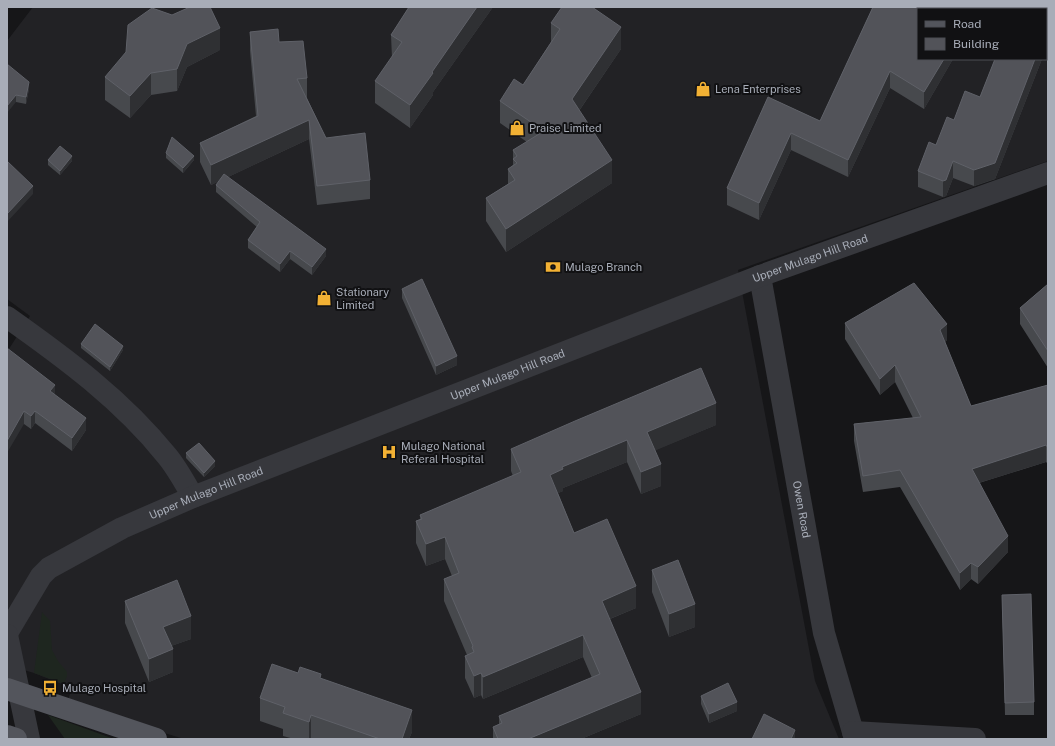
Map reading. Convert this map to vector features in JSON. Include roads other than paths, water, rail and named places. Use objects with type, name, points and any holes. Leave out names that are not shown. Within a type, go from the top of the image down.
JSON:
[{"type":"main road","points":[[13,691],[156,739]]},
{"type":"main road","points":[[7,736],[16,739]]},
{"type":"street","name":"Upper Mulago Hill Road","points":[[7,634],[41,576],[49,568],[122,528],[193,497],[760,276],[1048,173]]},
{"type":"street","name":"Owen Road","points":[[760,276],[824,633],[854,736]]},
{"type":"street","points":[[7,317],[59,354],[140,424],[168,457],[193,497]]},
{"type":"street","points":[[7,634],[13,691],[29,739]]},
{"type":"street","points":[[854,736],[975,739]]},
{"type":"place","name":"Lena Enterprises","points":[[703,89]]},
{"type":"place","name":"Praise Limited","points":[[517,128]]},
{"type":"place","name":"Mulago Branch","points":[[553,267]]},
{"type":"place","name":"Stationary Limited","points":[[324,298]]},
{"type":"place","name":"Mulago National Referal Hospital","points":[[389,452]]},
{"type":"place","name":"Mulago Hospital","points":[[50,688]]}]
